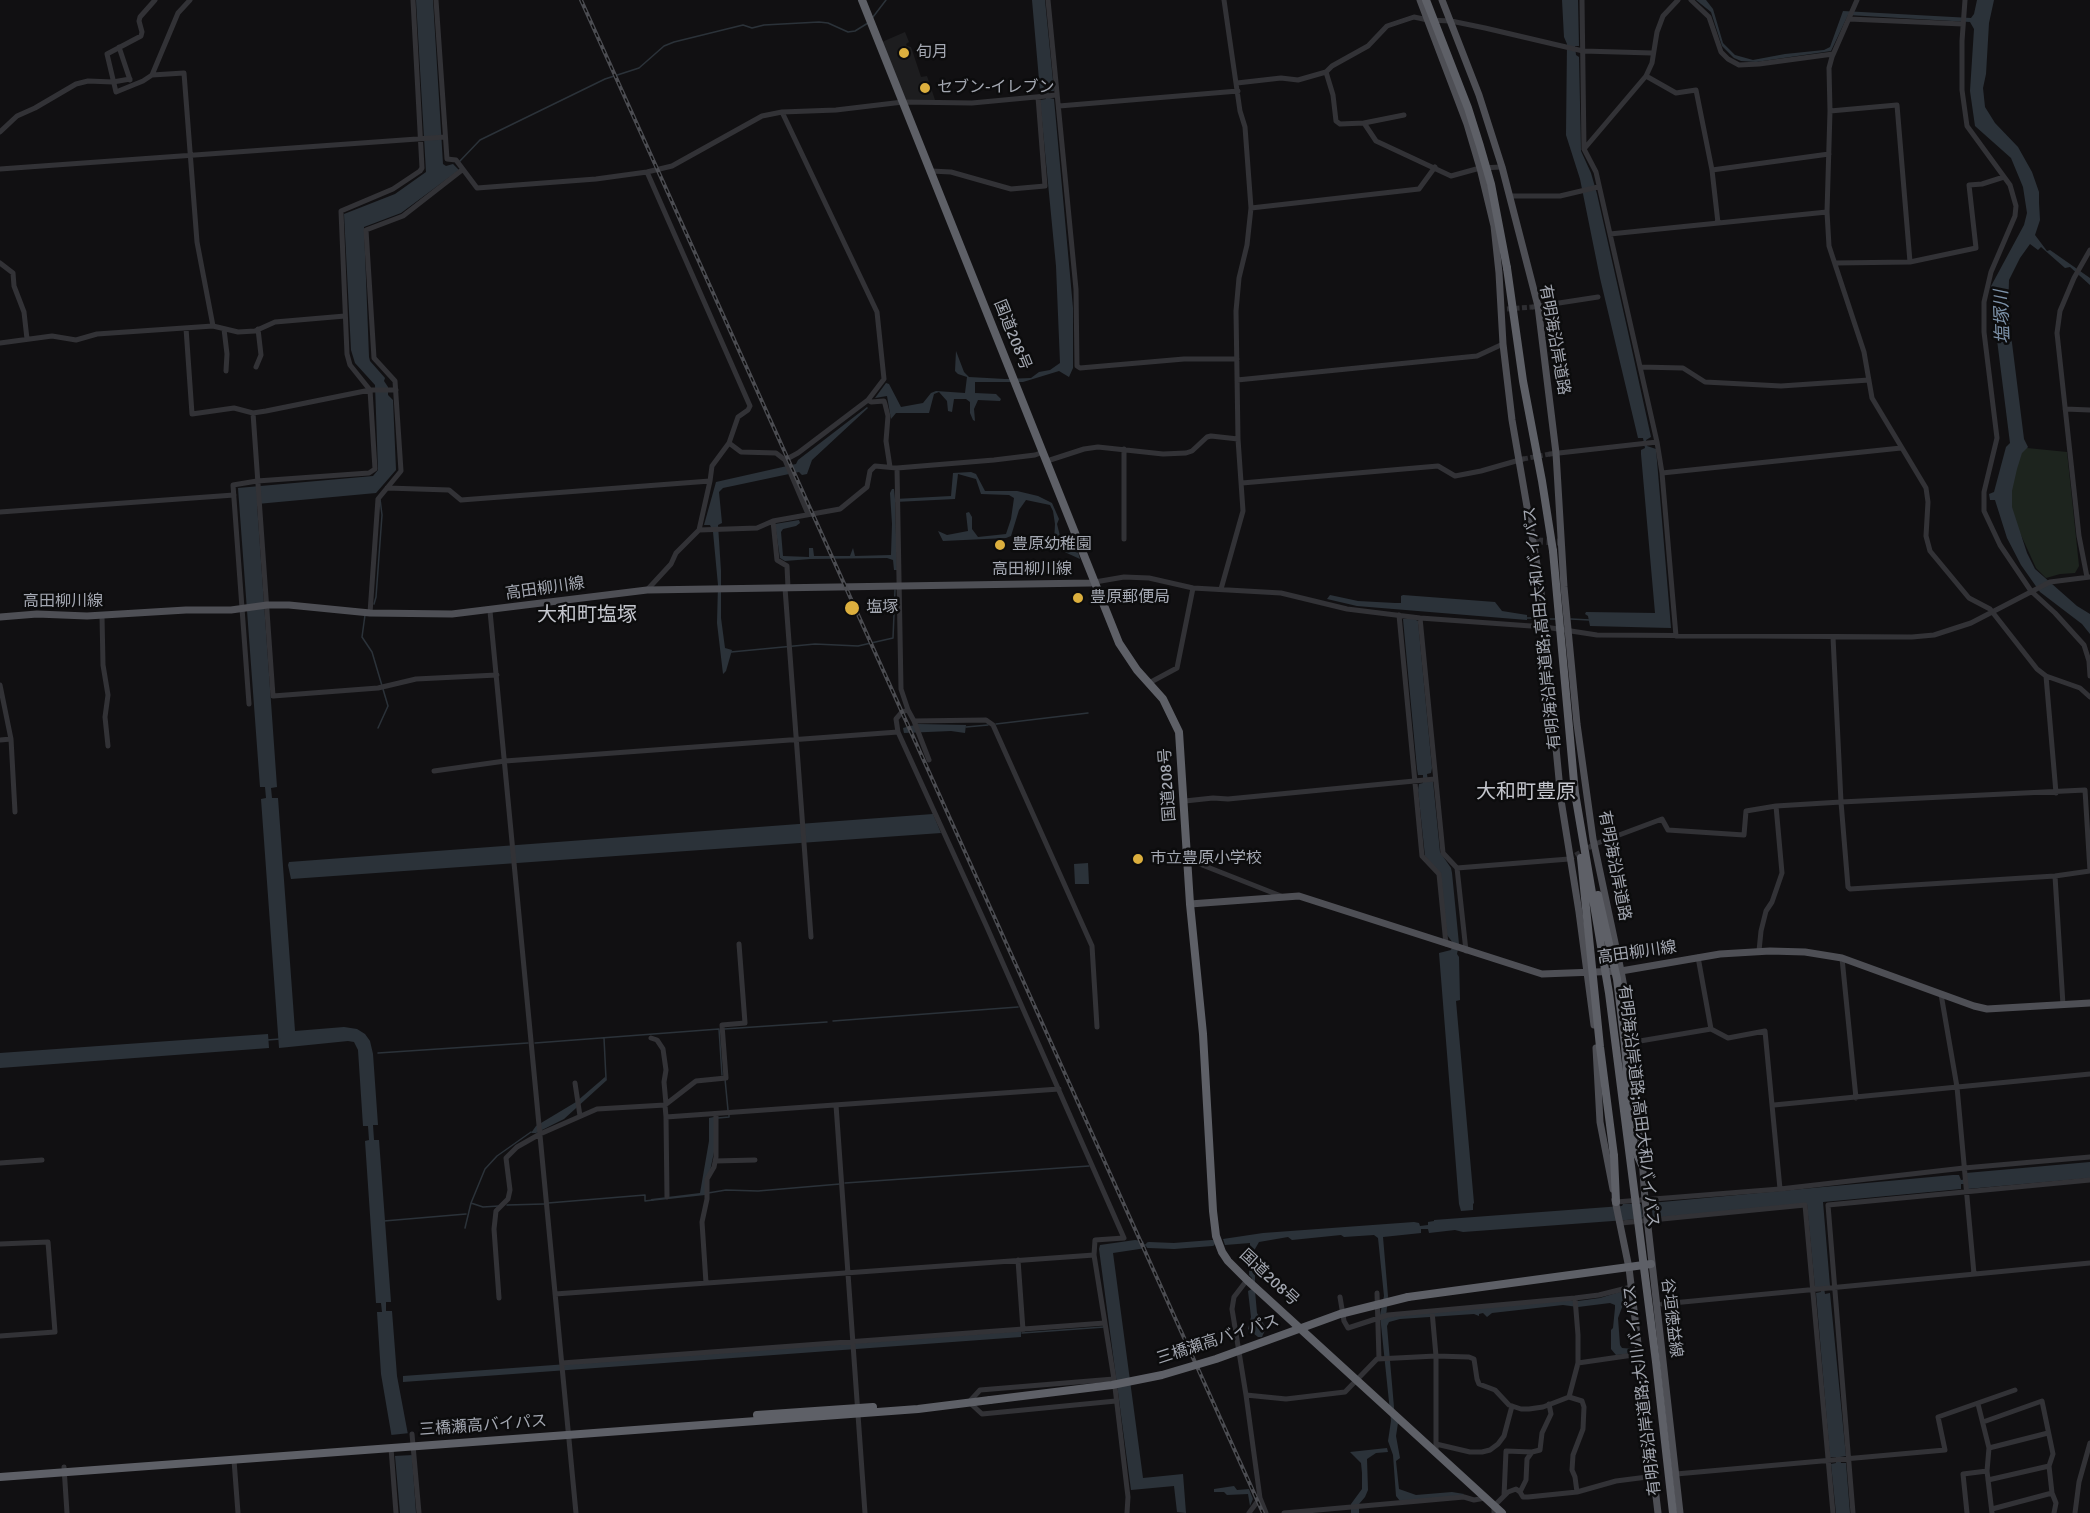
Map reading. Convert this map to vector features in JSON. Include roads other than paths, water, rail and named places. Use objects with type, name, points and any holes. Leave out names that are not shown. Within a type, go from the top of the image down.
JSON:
[{"type":"highway","name":"国道208号","points":[[862,0],[1119,643],[1137,670],[1163,699],[1179,732],[1185,796],[1190,904],[1203,1034],[1216,1236],[1228,1261],[1247,1280],[1436,1448],[1494,1509],[1502,1513]]},
{"type":"highway","name":"有明海沿岸道路;高田大和バイパス","points":[[1426,0],[1452,64],[1480,146],[1491,184],[1508,268],[1523,381],[1542,481],[1552,551],[1575,793],[1605,964],[1647,1264]]},
{"type":"highway","points":[[1575,793],[1617,979],[1634,1148],[1642,1165]]},
{"type":"highway","points":[[1575,793],[1600,1047],[1614,1156],[1616,1202]]},
{"type":"highway","name":"三橋瀬高バイパス","points":[[0,1472],[234,1460],[392,1446],[412,1442],[969,1402],[1112,1385],[1162,1375],[1216,1359],[1340,1314],[1408,1298],[1647,1264]]},
{"type":"highway","name":"有明海沿岸道路;大川バイパス","points":[[1647,1264],[1672,1513]]},
{"type":"highway","name":"三橋瀬高バイパス","points":[[0,1477],[64,1470],[392,1446]]},
{"type":"main road","points":[[1420,0],[1459,101],[1480,168],[1497,244],[1504,310],[1503,344],[1540,582],[1569,859],[1579,912],[1597,1056],[1600,1122],[1607,1167],[1629,1268],[1658,1513]]},
{"type":"main road","name":"有明海沿岸道路","points":[[1442,0],[1479,95],[1502,167],[1536,307],[1553,454],[1572,679],[1587,798],[1634,1042],[1645,1200]]},
{"type":"main road","name":"高田柳川線","points":[[0,617],[38,614],[102,616],[266,605],[289,605],[370,614],[452,615],[647,590],[1095,582]]},
{"type":"main road","name":"高田柳川線","points":[[1190,904],[1299,896],[1542,974],[1621,971],[1698,957],[1759,951],[1806,952],[1842,958],[1987,1009],[2090,1003]]},
{"type":"main road","name":"谷垣徳益線","points":[[1645,1200],[1647,1264],[1680,1513]]},
{"type":"main road","points":[[1655,1476],[1676,1474]]},
{"type":"street","points":[[155,0],[140,17],[141,36],[107,54],[116,92],[131,82],[152,75],[184,73],[197,242],[213,326]]},
{"type":"street","points":[[152,75],[178,13],[190,0]]},
{"type":"street","points":[[249,704],[244,608],[233,485],[257,481],[369,473],[375,469],[370,390],[350,364],[345,316],[341,211],[393,189],[422,168],[413,0]]},
{"type":"street","points":[[436,0],[447,159],[456,160],[477,188],[586,180],[647,172],[672,166],[762,116],[783,112],[836,110],[903,102],[972,102],[1058,95]]},
{"type":"street","points":[[1048,0],[1076,289],[1077,366],[1080,368],[1184,359],[1237,359]]},
{"type":"street","points":[[1221,589],[1243,511],[1238,439],[1236,311],[1251,208],[1245,127],[1240,111],[1224,0]]},
{"type":"street","points":[[1582,0],[1584,149],[1596,172],[1657,442],[1662,473],[1676,636]]},
{"type":"street","points":[[1584,149],[1646,76],[1652,63],[1652,53],[1663,16],[1678,0]]},
{"type":"street","points":[[1691,0],[1709,17],[1721,52],[1739,65],[1833,54]]},
{"type":"street","points":[[1857,0],[1829,68],[1827,213],[1829,246],[1864,352],[1872,398],[1926,488],[1928,502],[1926,536],[1930,551],[1969,598],[1992,612],[2037,669],[2046,676],[2080,688],[2090,697]]},
{"type":"street","points":[[1965,0],[1962,90],[1967,126],[2010,185],[2016,206],[2015,216],[1991,272],[1984,302],[1984,332],[1997,438],[1983,502],[1987,519],[2000,545],[2033,590],[2084,645],[2089,661],[2090,676]]},
{"type":"street","points":[[1237,83],[1281,78],[1298,80],[1326,72],[1332,66],[1368,46],[1387,26],[1414,17],[1450,21],[1583,51],[1652,53]]},
{"type":"street","points":[[1849,19],[1963,24]]},
{"type":"street","points":[[119,47],[131,82]]},
{"type":"street","points":[[1326,72],[1333,95],[1336,121],[1340,124],[1364,123],[1404,115]]},
{"type":"street","points":[[1646,76],[1676,93],[1696,90],[1712,170],[1718,223]]},
{"type":"street","points":[[0,132],[17,116],[76,84],[88,81],[131,82]]},
{"type":"street","points":[[1059,106],[1238,91]]},
{"type":"street","points":[[931,171],[951,172],[1011,189],[1045,186],[1038,97]]},
{"type":"street","points":[[1830,111],[1897,105],[1910,262]]},
{"type":"street","points":[[783,112],[877,312],[884,380],[868,400],[798,453],[785,460]]},
{"type":"street","points":[[1364,123],[1376,141],[1451,176],[1480,168],[1502,167]]},
{"type":"street","points":[[0,170],[445,137]]},
{"type":"street","points":[[1712,170],[1828,153]]},
{"type":"street","points":[[1251,208],[1419,189],[1435,167]]},
{"type":"street","points":[[370,614],[378,499],[401,471],[395,381],[374,358],[366,230],[403,216],[462,170]]},
{"type":"street","points":[[647,172],[750,406],[738,417],[729,443],[714,460],[699,530],[676,553],[671,564],[647,590]]},
{"type":"street","points":[[1835,263],[1910,262],[1976,248],[1970,185],[2004,177]]},
{"type":"street","points":[[1509,196],[1560,196],[1598,187]]},
{"type":"street","points":[[1610,234],[1827,213]]},
{"type":"street","points":[[1095,582],[1137,577],[1193,588],[1281,593],[1347,609],[1420,618],[1545,627],[1568,632],[1627,636],[1833,637],[1934,635],[1953,630],[2050,582],[2078,577],[2089,578],[2079,536],[2057,333],[2060,311],[2074,278],[2090,250]]},
{"type":"street","points":[[0,263],[13,273],[14,286],[24,312],[27,339]]},
{"type":"street","points":[[1536,307],[1598,297]]},
{"type":"street","points":[[0,343],[52,336],[76,340],[97,334],[213,326],[238,332],[258,329],[274,322],[345,316]]},
{"type":"street","points":[[186,328],[192,414],[234,408],[253,413],[370,390],[396,390]]},
{"type":"street","points":[[224,329],[227,354],[226,371]]},
{"type":"street","points":[[256,367],[261,355],[258,329]]},
{"type":"street","points":[[1237,380],[1476,356],[1503,344]]},
{"type":"street","points":[[1640,367],[1683,368],[1705,382],[1790,386],[1869,380]]},
{"type":"street","points":[[868,400],[871,402],[881,400],[885,404],[888,417],[886,441],[890,467]]},
{"type":"street","points":[[2066,409],[2090,410]]},
{"type":"street","points":[[253,413],[273,696],[378,688],[416,679],[497,675]]},
{"type":"street","points":[[699,530],[757,528],[773,521],[840,509],[867,487],[872,468],[1045,456],[1098,447],[1163,454],[1186,453],[1192,451],[1207,437],[1238,439]]},
{"type":"street","points":[[1553,454],[1657,442]]},
{"type":"street","points":[[729,443],[741,452],[776,453],[785,460],[808,514]]},
{"type":"street","points":[[1662,473],[1901,448]]},
{"type":"street","points":[[1124,449],[1124,539]]},
{"type":"street","points":[[1242,483],[1438,466],[1455,476],[1520,460]]},
{"type":"street","points":[[897,468],[901,689],[929,760]]},
{"type":"street","points":[[387,488],[449,490],[461,500],[710,481]]},
{"type":"street","points":[[0,512],[234,495]]},
{"type":"street","points":[[773,521],[777,560],[787,566],[811,937]]},
{"type":"street","points":[[1149,683],[1177,668],[1193,588]]},
{"type":"street","points":[[490,611],[576,1513]]},
{"type":"street","points":[[1400,615],[1422,856],[1439,874],[1456,947]]},
{"type":"street","points":[[102,616],[103,665],[108,695],[105,717],[108,746]]},
{"type":"street","points":[[1420,618],[1443,853],[1457,868],[1456,947]]},
{"type":"street","points":[[1595,844],[1662,819],[1668,830],[1744,835],[1746,811],[1776,806],[1841,802],[2085,790],[2090,871],[2055,876],[1850,889],[1841,802],[1833,637]]},
{"type":"street","points":[[2046,676],[2056,792]]},
{"type":"street","points":[[0,685],[11,739],[15,812]]},
{"type":"street","points":[[909,710],[902,712],[897,719],[898,732],[1124,1238],[1095,1240],[1094,1255],[1114,1379],[1128,1497],[1127,1513]]},
{"type":"street","points":[[914,721],[986,720],[993,725],[1092,946],[1096,1027]]},
{"type":"street","points":[[434,771],[505,761],[898,732]]},
{"type":"street","points":[[0,740],[11,739]]},
{"type":"street","points":[[1185,796],[1228,799],[1435,779]]},
{"type":"street","points":[[1759,951],[1766,911],[1772,902],[1782,873],[1776,806]]},
{"type":"street","points":[[1187,859],[1282,897]]},
{"type":"street","points":[[1457,868],[1569,859]]},
{"type":"street","points":[[2055,876],[2063,1005]]},
{"type":"street","points":[[499,1298],[494,1228],[496,1211],[508,1198],[510,1190],[506,1158],[517,1147],[540,1134],[597,1109],[665,1104],[696,1081],[726,1078],[722,1025],[745,1023],[739,944]]},
{"type":"street","points":[[1698,957],[1711,1029]]},
{"type":"street","points":[[1842,958],[1856,1098]]},
{"type":"street","points":[[1941,994],[1957,1087],[1974,1274]]},
{"type":"street","points":[[1634,1042],[1711,1029],[1728,1038],[1766,1031],[1780,1189]]},
{"type":"street","points":[[651,1038],[657,1040],[663,1049],[666,1070],[664,1082],[667,1197]]},
{"type":"street","points":[[1774,1105],[2090,1074]]},
{"type":"street","points":[[575,1083],[580,1116]]},
{"type":"street","points":[[666,1117],[1059,1089]]},
{"type":"street","points":[[836,1105],[865,1513]]},
{"type":"street","points":[[706,1283],[702,1222],[707,1199],[707,1179],[715,1161],[716,1114]]},
{"type":"street","points":[[1616,1202],[1780,1189],[1964,1168],[2090,1157]]},
{"type":"street","points":[[0,1163],[42,1160]]},
{"type":"street","points":[[715,1161],[755,1160]]},
{"type":"street","points":[[1853,1513],[1828,1204],[2090,1180]]},
{"type":"street","points":[[1621,1223],[1805,1205],[1833,1513]]},
{"type":"street","points":[[0,1244],[48,1242],[55,1332],[0,1335]]},
{"type":"street","points":[[555,1294],[1094,1255]]},
{"type":"street","points":[[1018,1260],[1023,1330]]},
{"type":"street","points":[[1662,1304],[2090,1263]]},
{"type":"street","points":[[1247,1280],[1234,1297],[1232,1309],[1260,1498],[1266,1513]]},
{"type":"street","points":[[1340,1297],[1344,1321],[1348,1328],[1388,1315],[1575,1298],[1631,1287]]},
{"type":"street","points":[[1377,1293],[1380,1318],[1379,1359]]},
{"type":"street","points":[[1569,1396],[1578,1363],[1575,1298]]},
{"type":"street","points":[[1432,1311],[1436,1356],[1436,1448],[1482,1452],[1496,1446],[1504,1436],[1512,1406]]},
{"type":"street","points":[[562,1364],[1105,1323]]},
{"type":"street","points":[[1578,1363],[1640,1354]]},
{"type":"street","points":[[1246,1395],[1286,1399],[1345,1392],[1379,1359],[1436,1356],[1474,1359],[1479,1384],[1495,1390],[1512,1406],[1529,1409],[1569,1396],[1582,1401],[1583,1429],[1573,1455],[1572,1470],[1577,1492]]},
{"type":"street","points":[[1114,1379],[980,1390],[969,1402],[982,1414],[1116,1401]]},
{"type":"street","points":[[1676,1474],[1945,1450],[1938,1417],[2015,1390]]},
{"type":"street","points":[[1983,1422],[2042,1401],[2053,1454],[2049,1466],[2052,1493],[2056,1503],[2054,1513]]},
{"type":"street","points":[[1496,1446],[1506,1451],[1540,1450],[1542,1432],[1551,1414],[1549,1404]]},
{"type":"street","points":[[1978,1404],[1989,1448],[1987,1471],[1992,1511],[2052,1493]]},
{"type":"street","points":[[1989,1448],[2048,1433]]},
{"type":"street","points":[[412,1442],[419,1513]]},
{"type":"street","points":[[2075,1513],[2079,1482],[2090,1443]]},
{"type":"street","points":[[392,1446],[396,1513]]},
{"type":"street","points":[[1504,1496],[1506,1451]]},
{"type":"street","points":[[1520,1492],[1526,1480],[1527,1459],[1532,1452]]},
{"type":"street","points":[[234,1460],[238,1513]]},
{"type":"street","points":[[1988,1480],[2049,1466]]},
{"type":"street","points":[[64,1470],[67,1513]]},
{"type":"street","points":[[1966,1513],[1963,1474],[1987,1471]]},
{"type":"street","points":[[1494,1509],[1504,1496],[1516,1489],[1523,1497],[1528,1497],[1577,1492],[1616,1481],[1655,1476]]},
{"type":"street","points":[[1284,1513],[1464,1497],[1474,1500],[1485,1498]]},
{"type":"street","points":[[1251,1513],[1260,1498]]},
{"type":"water","points":[[416,0],[433,0],[443,164],[446,166],[453,164],[459,170],[401,213],[364,227],[369,357],[385,378],[388,395],[393,400],[396,470],[376,493],[257,504],[277,787],[271,788],[272,798],[278,798],[295,1031],[344,1027],[357,1029],[370,1041],[373,1054],[378,1125],[373,1125],[374,1140],[379,1140],[391,1302],[386,1302],[386,1311],[392,1311],[397,1376],[412,1456],[416,1513],[400,1513],[395,1456],[381,1374],[377,1312],[382,1312],[381,1303],[376,1303],[365,1141],[369,1140],[368,1126],[363,1126],[358,1050],[354,1042],[348,1041],[279,1048],[261,799],[266,798],[265,787],[260,787],[238,488],[373,476],[378,470],[375,385],[355,363],[351,350],[344,214],[395,194],[426,172]]},
{"type":"water","points":[[1032,0],[1045,0],[1054,91],[1048,91],[1050,98],[1054,99],[1073,308],[1073,368],[1069,377],[1059,371],[1023,382],[975,382],[975,393],[996,394],[1001,399],[1000,401],[978,400],[974,409],[975,421],[970,413],[970,402],[966,399],[954,399],[952,412],[948,411],[947,401],[939,392],[934,394],[929,413],[896,413],[891,419],[887,396],[875,398],[886,383],[889,384],[901,407],[923,403],[931,393],[936,391],[965,393],[967,377],[955,371],[956,351],[964,372],[969,377],[1031,378],[1060,363],[1056,266],[1040,100],[1046,99],[1045,92],[1040,91]]},
{"type":"water","points":[[1562,0],[1578,0],[1579,46],[1575,46],[1576,55],[1579,57],[1581,151],[1597,194],[1628,332],[1651,437],[1646,440],[1647,446],[1656,449],[1671,628],[1590,626],[1588,616],[1585,614],[1586,612],[1655,613],[1641,454],[1641,450],[1645,448],[1643,438],[1638,438],[1600,278],[1580,179],[1566,135],[1567,44],[1564,37]]},
{"type":"water","name":"塩塚川","points":[[1696,0],[1706,0],[1713,9],[1723,43],[1735,55],[1753,60],[1824,50],[1830,47],[1843,11],[1971,18],[1977,0],[1994,0],[1989,23],[1983,88],[1985,107],[1995,123],[2018,147],[2032,172],[2039,192],[2040,220],[2035,235],[2047,251],[2050,250],[2090,278],[2090,285],[2070,267],[2065,268],[2041,247],[2038,250],[2030,244],[2009,280],[2008,311],[2024,439],[2028,447],[2022,453],[2017,469],[2012,491],[2012,507],[2027,553],[2035,569],[2077,606],[2090,614],[2090,634],[2082,624],[2040,592],[2021,565],[2007,538],[1995,500],[1990,500],[1989,494],[1994,492],[2006,447],[2010,443],[1994,316],[1994,294],[1990,288],[2024,225],[2027,213],[2023,187],[2011,158],[1975,126],[1970,91],[1974,29],[1970,22],[1848,15],[1831,51],[1756,62],[1741,61],[1734,58],[1722,46],[1711,12]]},
{"type":"water","points":[[867,407],[812,460],[807,474],[802,475],[799,472],[789,474],[723,488],[719,492],[722,523],[718,525],[721,618],[725,648],[732,650],[723,674],[717,623],[718,585],[713,532],[710,525],[704,525],[716,482],[796,464],[798,460]]},
{"type":"water","points":[[953,473],[976,474],[985,491],[1017,491],[1038,496],[1052,503],[1059,519],[1057,524],[1062,544],[1078,552],[1080,559],[1058,549],[1054,544],[1055,524],[1050,505],[1026,500],[1019,510],[1011,536],[943,541],[938,531],[947,535],[968,531],[966,513],[969,512],[972,517],[972,529],[978,537],[1006,534],[1011,519],[1014,498],[1009,495],[981,494],[976,479],[958,474],[955,499],[895,502],[897,570],[894,570],[893,560],[887,558],[785,561],[780,558],[775,524],[799,520],[800,523],[796,526],[783,529],[781,532],[783,556],[809,557],[809,548],[813,548],[814,556],[850,556],[853,548],[855,556],[891,555],[890,493],[892,489],[894,489],[895,499],[951,496]]},
{"type":"water","points":[[1330,595],[1358,601],[1395,603],[1401,603],[1403,595],[1495,602],[1502,611],[1527,615],[1527,620],[1357,606],[1327,599]]},
{"type":"water","points":[[1412,618],[1418,621],[1432,768],[1431,773],[1427,774],[1428,782],[1433,781],[1440,852],[1452,873],[1459,944],[1457,954],[1459,957],[1460,1000],[1456,1001],[1473,1210],[1461,1211],[1459,1204],[1439,953],[1451,950],[1453,943],[1447,935],[1440,874],[1425,856],[1418,790],[1419,784],[1423,783],[1423,775],[1418,775],[1417,769],[1403,619]]},
{"type":"water","points":[[918,724],[966,725],[965,733],[951,731],[904,733],[903,728]]},
{"type":"water","points":[[933,814],[941,833],[291,879],[288,865],[289,862]]},
{"type":"water","points":[[1088,863],[1089,884],[1075,884],[1074,864]]},
{"type":"water","points":[[268,1034],[269,1048],[0,1068],[0,1053]]},
{"type":"water","points":[[605,1077],[607,1080],[564,1119],[536,1133],[531,1133],[536,1126],[576,1102]]},
{"type":"water","points":[[714,1117],[714,1152],[705,1195],[651,1201],[651,1199],[700,1193],[709,1141],[709,1118]]},
{"type":"water","points":[[2090,1162],[2090,1178],[1967,1189],[1967,1184],[1961,1184],[1961,1189],[1823,1202],[1830,1286],[1824,1288],[1825,1294],[1830,1293],[1846,1456],[1840,1457],[1841,1463],[1846,1463],[1850,1513],[1836,1513],[1831,1464],[1836,1463],[1836,1457],[1830,1457],[1816,1293],[1821,1292],[1821,1288],[1815,1288],[1807,1204],[1653,1218],[1651,1203],[1953,1175],[1959,1175],[1961,1180],[1966,1179],[1966,1173]]},
{"type":"water","points":[[1623,1204],[1641,1204],[1643,1217],[1463,1232],[1455,1230],[1429,1233],[1428,1229],[1421,1229],[1421,1233],[1383,1237],[1388,1296],[1386,1317],[1564,1300],[1578,1301],[1600,1298],[1626,1290],[1627,1299],[1618,1318],[1620,1345],[1622,1348],[1634,1349],[1634,1353],[1616,1355],[1611,1349],[1615,1305],[1610,1303],[1578,1307],[1563,1305],[1492,1313],[1487,1317],[1483,1313],[1479,1316],[1474,1314],[1400,1319],[1389,1322],[1387,1326],[1395,1419],[1398,1423],[1396,1436],[1400,1458],[1396,1461],[1399,1489],[1416,1495],[1452,1492],[1464,1494],[1463,1496],[1400,1501],[1396,1496],[1393,1455],[1388,1441],[1391,1421],[1380,1315],[1384,1296],[1378,1238],[1374,1235],[1344,1237],[1341,1235],[1292,1240],[1288,1237],[1259,1242],[1255,1249],[1255,1291],[1257,1313],[1266,1328],[1262,1337],[1258,1337],[1248,1329],[1251,1317],[1248,1291],[1252,1289],[1252,1278],[1249,1275],[1250,1243],[1225,1245],[1223,1239],[1263,1233],[1414,1222],[1419,1223],[1420,1226],[1428,1225],[1428,1222],[1434,1220],[1622,1206]]},
{"type":"water","points":[[1143,1241],[1146,1248],[1113,1253],[1143,1478],[1183,1474],[1186,1513],[1177,1512],[1174,1486],[1131,1490],[1099,1249],[1100,1245]]},
{"type":"water","points":[[1021,1331],[1021,1337],[403,1382],[403,1376]]},
{"type":"water","points":[[1387,1448],[1388,1452],[1376,1453],[1367,1459],[1368,1490],[1359,1504],[1359,1513],[1351,1513],[1351,1504],[1362,1489],[1362,1473],[1361,1463],[1350,1452]]},
{"type":"water","points":[[1234,1486],[1237,1490],[1249,1489],[1253,1499],[1250,1506],[1248,1494],[1227,1495],[1224,1492],[1214,1492],[1214,1489]]},
{"type":"waterway","points":[[873,17],[886,0]]},
{"type":"waterway","points":[[459,162],[480,140],[605,79],[639,68],[664,46],[674,42],[743,25],[752,28],[764,25],[819,22],[828,23],[848,32],[855,31],[868,23]]},
{"type":"waterway","points":[[374,604],[382,515],[380,499]]},
{"type":"waterway","points":[[731,652],[815,644],[858,646],[893,638],[895,590]]},
{"type":"waterway","points":[[365,615],[362,637],[372,652],[388,706],[378,728]]},
{"type":"waterway","points":[[1526,618],[1542,618]]},
{"type":"waterway","points":[[1547,619],[1557,619]]},
{"type":"waterway","points":[[1571,619],[1590,620]]},
{"type":"waterway","points":[[996,724],[1088,713]]},
{"type":"waterway","points":[[966,727],[988,725]]},
{"type":"waterway","points":[[833,1021],[1018,1007]]},
{"type":"waterway","points":[[724,1029],[827,1022]]},
{"type":"waterway","points":[[719,1029],[722,1075]]},
{"type":"waterway","points":[[535,1043],[719,1029]]},
{"type":"waterway","points":[[604,1038],[606,1079]]},
{"type":"waterway","points":[[267,1040],[280,1039]]},
{"type":"waterway","points":[[378,1053],[528,1043]]},
{"type":"waterway","points":[[725,1079],[728,1110]]},
{"type":"waterway","points":[[718,1118],[729,1117],[729,1115]]},
{"type":"waterway","points":[[465,1228],[471,1203],[485,1169],[497,1156],[531,1132]]},
{"type":"waterway","points":[[845,1183],[1089,1166]]},
{"type":"waterway","points":[[708,1193],[840,1184]]},
{"type":"waterway","points":[[548,1203],[645,1195],[645,1201],[653,1200]]},
{"type":"waterway","points":[[471,1203],[483,1207],[499,1206]]},
{"type":"waterway","points":[[507,1205],[544,1204]]},
{"type":"waterway","points":[[384,1221],[466,1214]]},
{"type":"waterway","points":[[1149,1245],[1212,1243]]},
{"type":"waterway","points":[[1143,1245],[1149,1245]]},
{"type":"waterway","points":[[1022,1333],[1104,1327]]},
{"type":"tunnel","points":[[1507,309],[1533,307]]},
{"type":"tunnel","points":[[1523,459],[1550,454]]},
{"type":"tunnel","points":[[1536,541],[1559,542]]},
{"type":"tunnel","points":[[1569,859],[1595,844]]},
{"type":"railway","points":[[581,0],[1263,1513]]},
{"type":"place","name":"旬月","points":[[904,53]]},
{"type":"place","name":"セブン-イレブン","points":[[925,88]]},
{"type":"place","name":"豊原幼稚園","points":[[1000,545]]},
{"type":"place","name":"豊原郵便局","points":[[1078,598]]},
{"type":"place","name":"塩塚","points":[[852,608]]},
{"type":"place","name":"市立豊原小学校","points":[[1138,859]]},
{"type":"district","name":"大和町塩塚","points":[[587,616]]},
{"type":"district","name":"大和町豊原","points":[[1526,793]]}]
